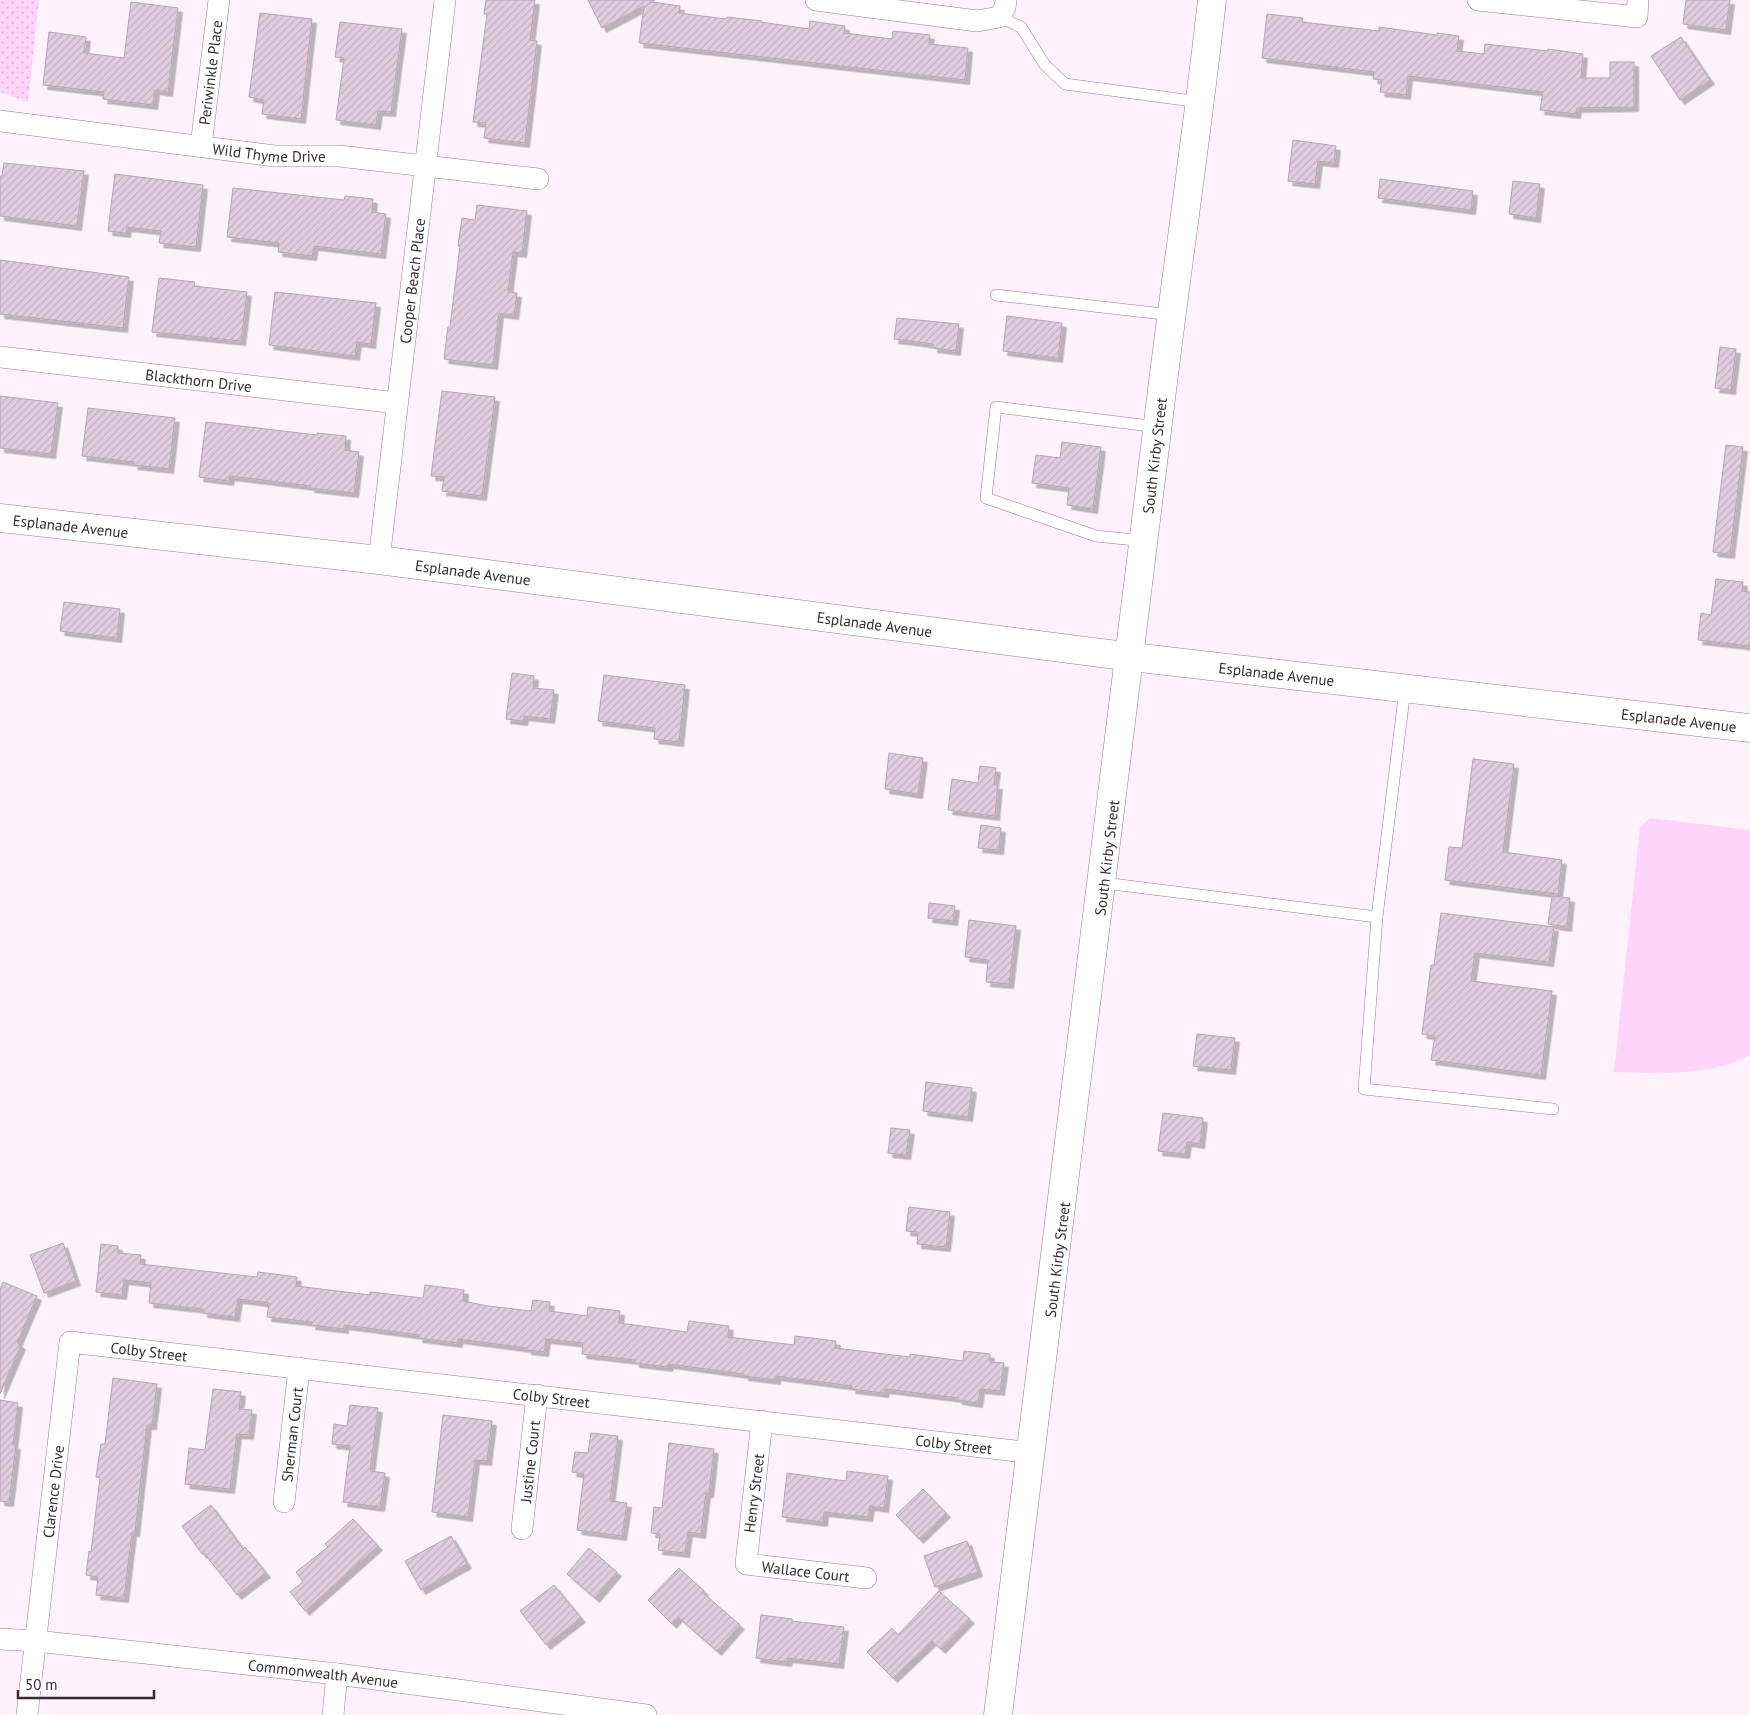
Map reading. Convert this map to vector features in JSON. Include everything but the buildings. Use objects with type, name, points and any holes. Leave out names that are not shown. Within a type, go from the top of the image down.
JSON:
[{"type":"main road","name":"South Kirby Street","points":[[998,1715],[1033,1453],[1212,0]]},
{"type":"main road","name":"Esplanade Avenue","points":[[0,518],[379,560],[1132,657],[1750,728]]},
{"type":"street","name":"Periwinkle Place","points":[[201,146],[219,0]]},
{"type":"street","name":"Cooper Beach Place","points":[[379,560],[445,0]]},
{"type":"street","points":[[816,0],[977,21],[1003,9]]},
{"type":"street","points":[[1478,0],[1638,8]]},
{"type":"street","name":"Wild Thyme Drive","points":[[0,121],[275,156],[340,156],[538,179]]},
{"type":"street","name":"Blackthorn Drive","points":[[0,357],[397,403]]},
{"type":"street","name":"Colby Street","points":[[70,1342],[1033,1453]]},
{"type":"street","name":"Clarence Drive","points":[[27,1715],[70,1342]]},
{"type":"street","name":"Sherman Court","points":[[284,1502],[299,1368]]},
{"type":"street","name":"Justine Court","points":[[522,1529],[537,1395]]},
{"type":"street","name":"Henry Street","points":[[746,1564],[762,1421]]},
{"type":"street","name":"Wallace Court","points":[[746,1564],[866,1578]]},
{"type":"street","name":"Commonwealth Avenue","points":[[0,1639],[36,1641],[337,1674],[544,1708],[646,1715]]},
{"type":"street","points":[[332,1715],[337,1674]]},
{"type":"lane","points":[[1003,9],[1021,28],[1046,65],[1065,84],[1200,102]]},
{"type":"lane","points":[[996,295],[1172,315]]},
{"type":"lane","points":[[1145,542],[1096,536],[986,498],[996,407],[1158,427]]},
{"type":"lane","points":[[1405,688],[1377,917],[1364,1088],[1553,1109]]},
{"type":"lane","points":[[1104,883],[1377,917]]},
{"type":"shaded area","points":[[0,0],[39,0],[28,102],[0,92]]},
{"type":"shaded area","points":[[1650,818],[1750,830],[1750,1055],[1718,1067],[1684,1072],[1614,1072],[1640,827]]}]
